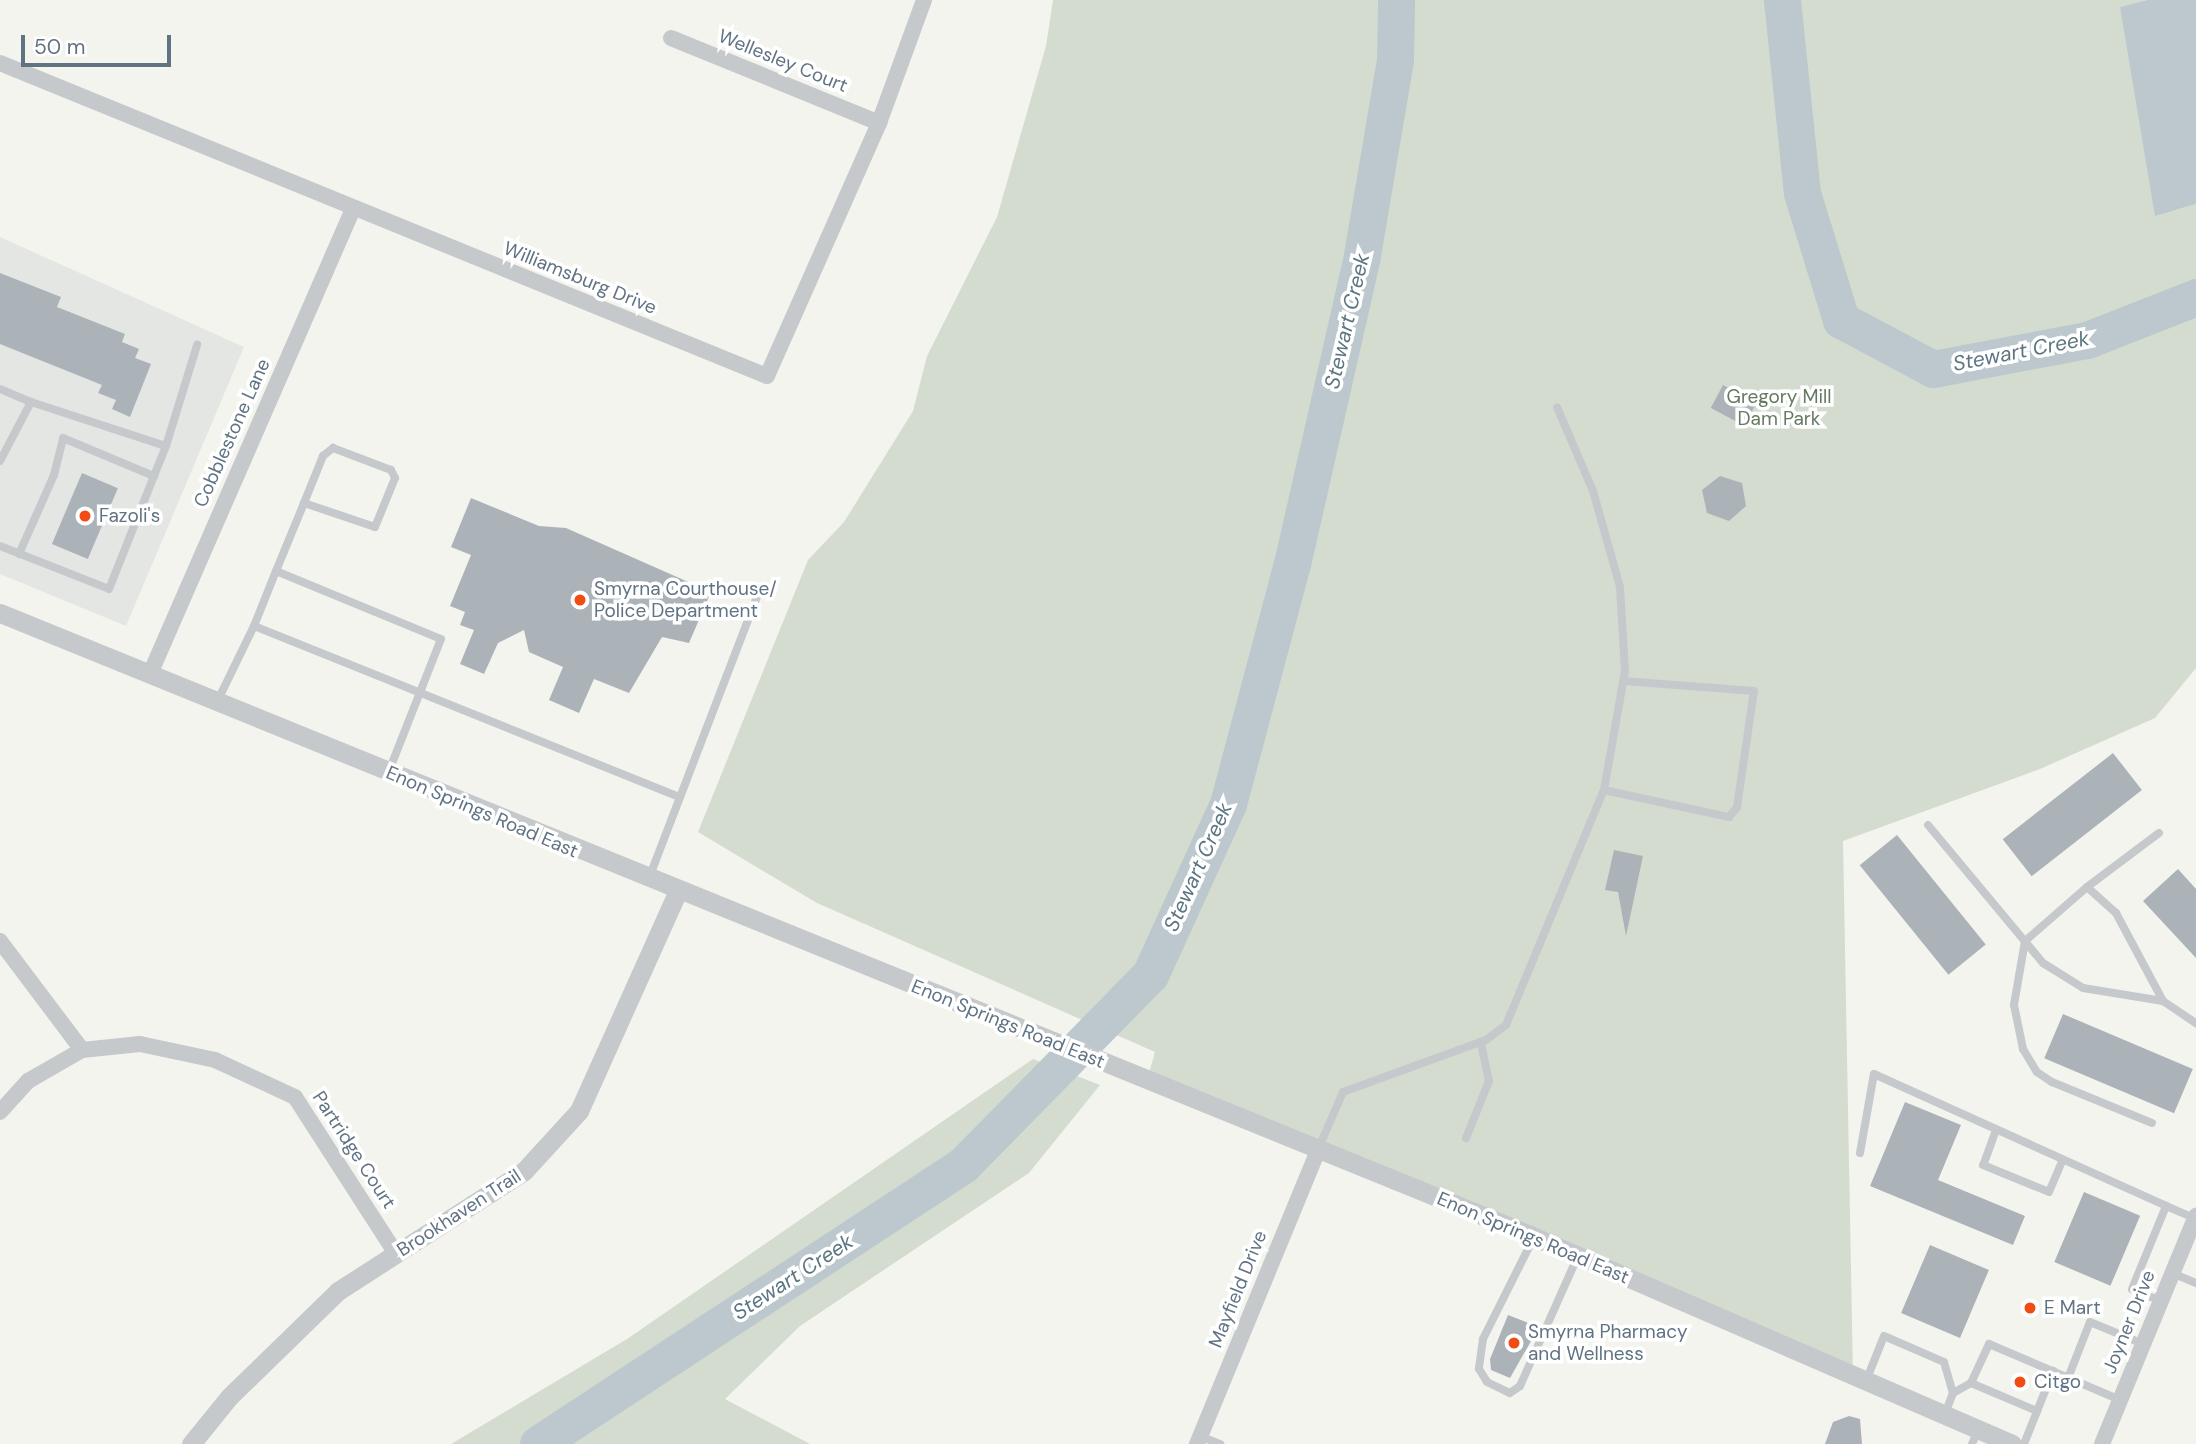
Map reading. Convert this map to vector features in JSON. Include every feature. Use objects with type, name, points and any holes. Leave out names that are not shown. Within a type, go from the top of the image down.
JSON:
[{"type":"street","name":"Williamsburg Drive","points":[[0,63],[767,376],[879,123],[923,0]]},
{"type":"street","name":"Wellesley Court","points":[[671,38],[879,123]]},
{"type":"street","name":"Cobblestone Lane","points":[[150,674],[353,209]]},
{"type":"street","name":"Enon Springs Road East","points":[[0,612],[677,893],[1012,1024],[1534,1237],[1945,1414],[1975,1437],[2012,1444]]},
{"type":"street","name":"Brookhaven Trail","points":[[191,1444],[229,1397],[338,1291],[524,1171],[579,1111],[677,893]]},
{"type":"street","points":[[0,941],[82,1050]]},
{"type":"street","name":"Partridge Court","points":[[0,1112],[28,1082],[82,1050],[140,1044],[215,1060],[295,1097],[396,1254]]},
{"type":"street","name":"Mayfield Drive","points":[[1199,1440],[1318,1150]]},
{"type":"street","name":"Joyner Drive","points":[[2102,1444],[2196,1218]]},
{"type":"lane","points":[[0,547],[109,589],[166,446],[197,345]]},
{"type":"lane","points":[[0,389],[31,402],[166,446]]},
{"type":"lane","points":[[0,461],[31,402]]},
{"type":"lane","points":[[1318,1150],[1343,1092],[1481,1042],[1506,1025],[1604,790],[1623,681],[1620,587],[1593,491],[1557,407]]},
{"type":"lane","points":[[19,554],[54,475],[63,438],[154,476]]},
{"type":"lane","points":[[218,702],[254,625],[304,503],[333,448],[395,478],[375,527],[304,503]]},
{"type":"lane","points":[[276,571],[442,639],[424,694],[388,773]]},
{"type":"lane","points":[[648,881],[758,597]]},
{"type":"lane","points":[[254,625],[680,797]]},
{"type":"lane","points":[[1604,790],[1729,817],[1737,807],[1755,691],[1623,681]]},
{"type":"lane","points":[[1928,825],[2043,963],[2082,988],[2163,1001],[2196,1023]]},
{"type":"lane","points":[[2152,1124],[2037,1072],[2023,1049],[2014,1005],[2025,941],[2087,887],[2160,833]]},
{"type":"lane","points":[[2087,887],[2116,912],[2163,1001]]},
{"type":"lane","points":[[1466,1138],[1489,1081],[1481,1042]]},
{"type":"lane","points":[[1860,1153],[1874,1074],[2062,1161],[2196,1218]]},
{"type":"lane","points":[[1996,1130],[1983,1166],[2049,1192],[2062,1161]]},
{"type":"lane","points":[[2161,1301],[2132,1289],[2165,1206]]},
{"type":"lane","points":[[1534,1237],[1483,1339],[1479,1369],[1487,1382],[1510,1393],[1520,1386],[1578,1256]]},
{"type":"lane","points":[[2172,1273],[2196,1283]]},
{"type":"lane","points":[[2068,1378],[2090,1322],[2143,1344]]},
{"type":"lane","points":[[1866,1381],[1884,1336],[1944,1362],[1953,1393],[1945,1414]]},
{"type":"lane","points":[[1953,1393],[1971,1383],[1989,1344],[2120,1401]]},
{"type":"lane","points":[[2024,1444],[2053,1371]]},
{"type":"lane","points":[[1971,1383],[2037,1411]]},
{"type":"lane","points":[[1199,1440],[1220,1444]]},
{"type":"shaded area","points":[[2147,0],[2196,0],[2196,204],[2155,216],[2120,7]]},
{"type":"shaded area","points":[[0,237],[244,347],[126,626],[0,574]]},
{"type":"green space","name":"Gregory Mill Dam Park","points":[[1053,0],[2147,0],[2120,7],[2172,211],[2196,204],[2196,668],[2155,718],[2040,769],[1843,841],[1853,1375],[1147,1080],[1155,1052],[817,903],[698,832],[808,560],[844,522],[913,411],[927,356],[997,217],[1046,46]]},
{"type":"green space","points":[[1033,1059],[1100,1085],[1029,1173],[800,1326],[725,1399],[810,1444],[451,1444],[627,1339]]},
{"type":"building","points":[[0,273],[61,297],[57,307],[125,334],[122,342],[139,349],[135,358],[151,364],[130,417],[112,409],[116,400],[98,393],[102,385],[0,344]]},
{"type":"building","points":[[1723,385],[1757,403],[1744,426],[1711,408]]},
{"type":"building","name":"Fazoli's","points":[[82,473],[118,488],[88,559],[52,544]]},
{"type":"building","points":[[1720,476],[1742,483],[1746,506],[1729,521],[1707,513],[1702,490]]},
{"type":"building","name":"Smyrna Courthouse/ Police Department","points":[[471,498],[539,526],[566,528],[711,592],[689,643],[662,637],[629,693],[594,679],[579,713],[549,700],[563,667],[529,652],[524,630],[498,643],[484,674],[460,664],[474,630],[460,625],[465,612],[450,606],[471,555],[451,547]]},
{"type":"building","points":[[2113,753],[2142,790],[2032,876],[2003,839]]},
{"type":"building","points":[[1897,835],[1986,945],[1948,975],[1860,865]]},
{"type":"building","points":[[1614,850],[1643,856],[1626,936],[1618,892],[1605,890]]},
{"type":"building","points":[[2178,869],[2196,889],[2196,958],[2143,901]]},
{"type":"building","points":[[2063,1014],[2193,1069],[2174,1113],[2044,1058]]},
{"type":"building","points":[[1905,1102],[1961,1125],[1938,1180],[2025,1216],[2013,1245],[1870,1186]]},
{"type":"building","points":[[2084,1192],[2140,1216],[2110,1286],[2054,1262]]},
{"type":"building","points":[[1930,1245],[1989,1270],[1960,1338],[1901,1313]]},
{"type":"building","name":"Smyrna Pharmacy and Wellness","points":[[1508,1315],[1539,1327],[1510,1378],[1491,1370],[1490,1359]]},
{"type":"building","points":[[1849,1416],[1860,1419],[1862,1444],[1825,1444],[1833,1422]]},
{"type":"waterway","name":"Stewart Creek","points":[[538,1444],[963,1165],[1150,975],[1228,804],[1292,564],[1362,255],[1395,60],[1396,0]]},
{"type":"waterway","name":"Stewart Creek","points":[[1782,0],[1802,193],[1841,320],[1933,369],[2087,340],[2196,297]]},
{"type":"place","name":"Fazoli's","points":[[85,516]]},
{"type":"place","name":"Smyrna Courthouse/ Police Department","points":[[580,600]]},
{"type":"place","name":"E Mart","points":[[2030,1308]]},
{"type":"place","name":"Smyrna Pharmacy and Wellness","points":[[1514,1343]]},
{"type":"place","name":"Citgo","points":[[2020,1382]]}]
